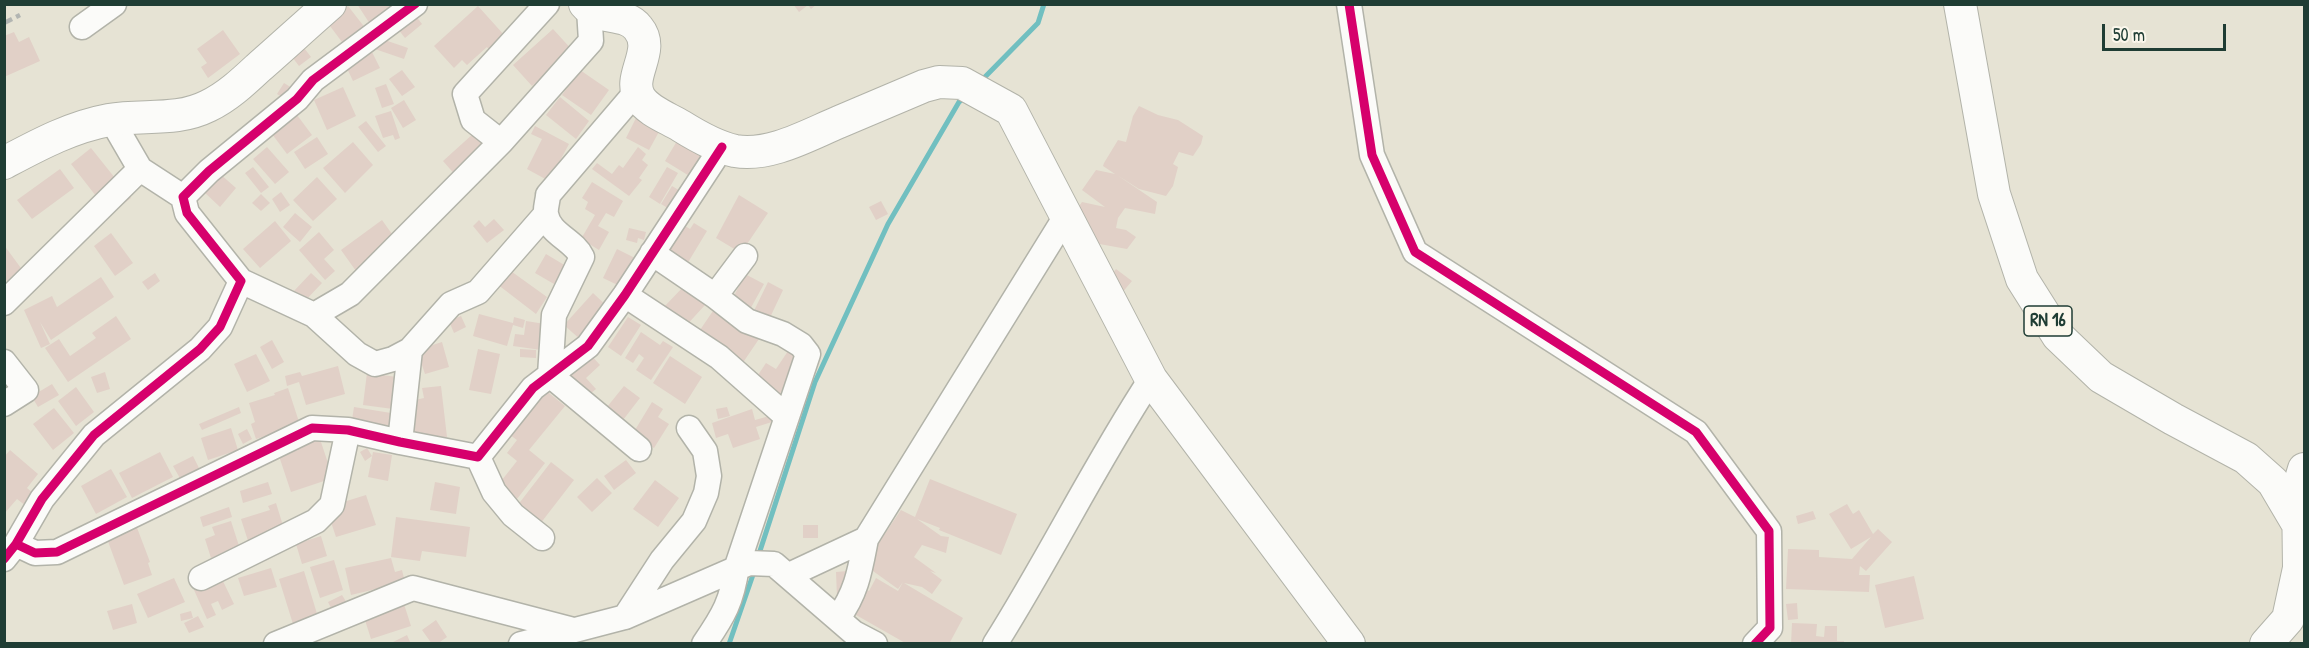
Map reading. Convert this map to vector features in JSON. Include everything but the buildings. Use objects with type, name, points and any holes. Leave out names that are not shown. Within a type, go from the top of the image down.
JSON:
[{"type":"main road","points":[[4,163],[81,126],[111,119],[162,118],[183,115],[208,107],[231,92],[330,4]]},
{"type":"main road","name":"RN 16","points":[[1960,4],[1994,194],[2022,279],[2058,336],[2101,377],[2174,420],[2246,458],[2273,482],[2299,526]]},
{"type":"main road","points":[[587,7],[600,14],[627,19],[638,28],[644,39],[645,54],[637,81],[637,91],[646,106],[722,147],[736,151],[761,151],[790,142],[924,86],[939,82],[962,83],[1011,110],[1151,380],[1349,644]]},
{"type":"main road","points":[[2266,644],[2288,619],[2299,568],[2298,489],[2304,469]]},
{"type":"street","points":[[82,27],[114,4]]},
{"type":"street","points":[[183,197],[209,171],[297,99],[313,80],[415,4]]},
{"type":"street","points":[[501,142],[473,120],[465,94],[548,4]]},
{"type":"street","points":[[1349,4],[1372,155],[1415,252],[1696,432],[1769,531],[1770,628],[1755,644]]},
{"type":"street","points":[[314,315],[350,294],[501,142],[591,41],[587,7]]},
{"type":"street","points":[[111,119],[140,168],[183,197],[187,213],[241,281],[314,315],[357,354],[375,364],[393,359],[410,350],[451,304],[478,292],[546,214],[549,195],[637,91]]},
{"type":"street","points":[[478,457],[533,388],[588,346],[625,295],[722,147]]},
{"type":"street","points":[[4,303],[140,168]]},
{"type":"street","points":[[546,214],[553,229],[578,248],[582,257],[554,315],[550,375]]},
{"type":"street","points":[[853,635],[850,602],[866,539],[1066,216]]},
{"type":"street","points":[[652,253],[747,321],[783,334],[801,345],[808,354],[728,608],[704,644]]},
{"type":"street","points":[[715,296],[745,256]]},
{"type":"street","points":[[241,281],[220,327],[200,349],[94,435],[42,500],[10,551],[57,552],[312,428],[348,430],[478,457]]},
{"type":"street","points":[[625,295],[719,357],[787,417]]},
{"type":"street","points":[[399,442],[410,350]]},
{"type":"street","points":[[4,362],[26,390],[4,404]]},
{"type":"street","points":[[550,375],[639,449]]},
{"type":"street","points":[[995,644],[1050,554],[1124,420],[1151,380]]},
{"type":"street","points":[[626,617],[662,560],[694,521],[706,494],[709,476],[705,451],[689,428]]},
{"type":"street","points":[[201,578],[316,521],[332,505],[348,430]]},
{"type":"street","points":[[478,457],[494,492],[513,515],[542,538]]},
{"type":"street","points":[[521,644],[626,617],[743,565],[782,569],[866,539]]},
{"type":"street","points":[[782,569],[853,635]]},
{"type":"street","points":[[276,644],[413,588],[572,630]]},
{"type":"waterway","points":[[980,82],[1038,23],[1044,4]]},
{"type":"waterway","points":[[758,557],[815,382],[888,224],[959,102],[965,97]]},
{"type":"waterway","points":[[729,644],[755,569]]},
{"type":"railway","points":[[4,23],[20,15]]},
{"type":"cycle path","points":[[4,559],[16,544],[42,499],[94,435],[200,349],[220,327],[241,281],[187,213],[183,197],[209,171],[297,99],[313,80],[415,4]]},
{"type":"cycle path","points":[[1349,4],[1372,155],[1415,252],[1696,432],[1769,531],[1770,628],[1755,644]]},
{"type":"cycle path","points":[[16,544],[35,553],[57,552],[312,428],[348,430],[478,457],[533,388],[588,346],[625,295],[722,147]]}]
